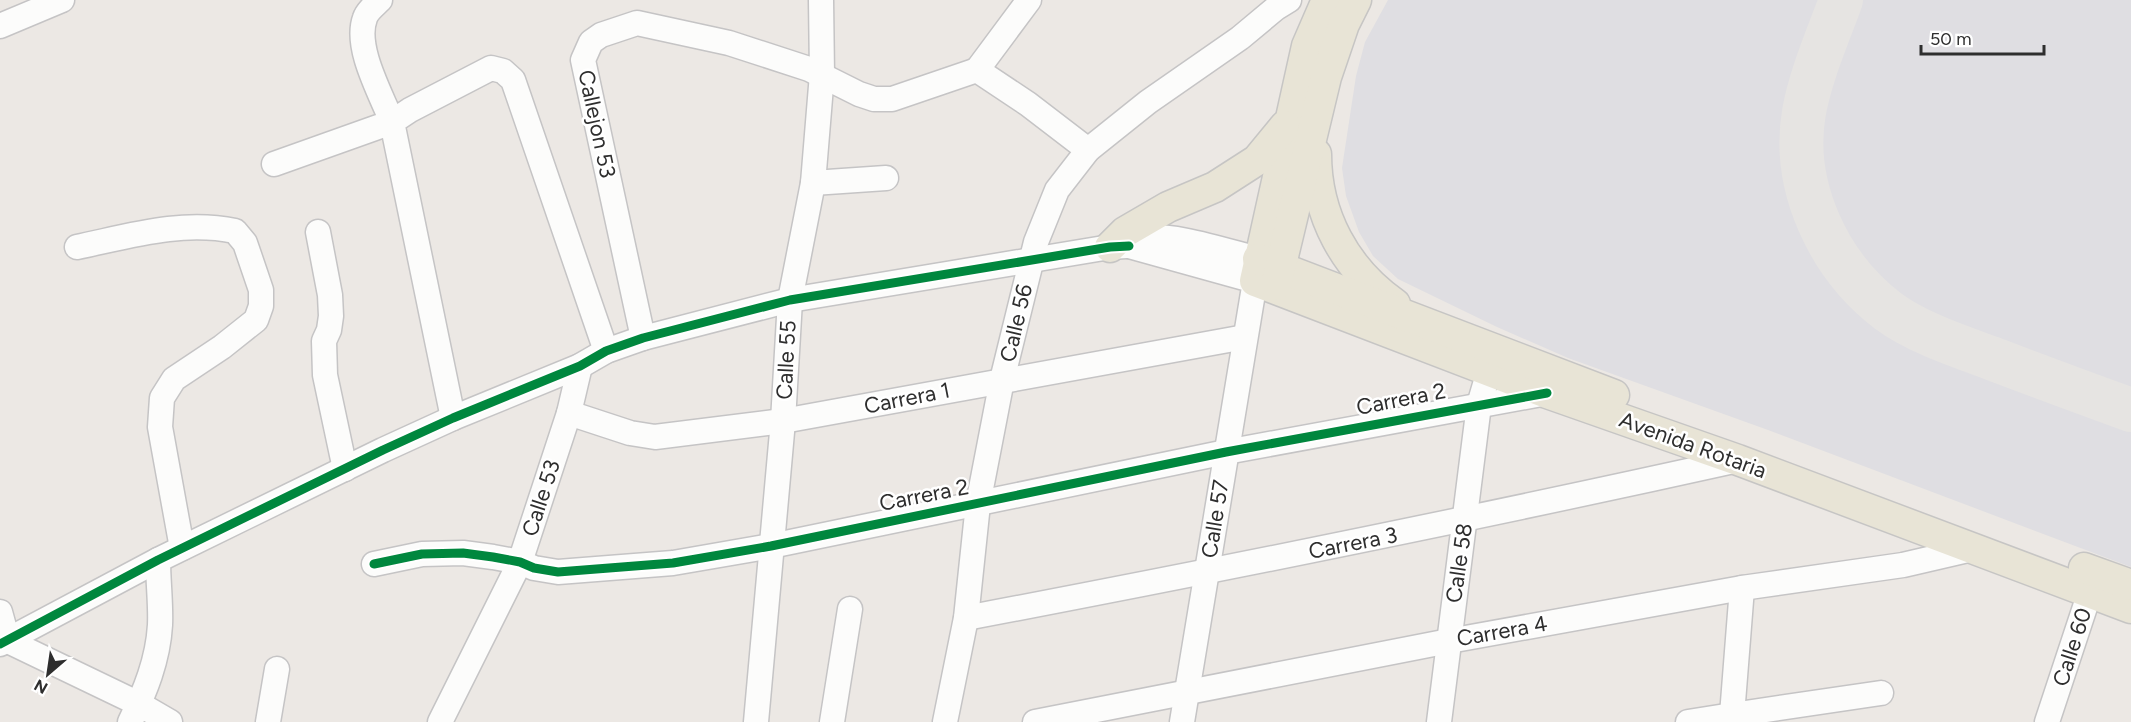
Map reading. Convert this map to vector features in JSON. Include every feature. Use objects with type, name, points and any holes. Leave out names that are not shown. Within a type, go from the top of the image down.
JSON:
[{"type":"main road","points":[[1267,274],[1304,117],[1307,46],[1327,0]]},
{"type":"main road","points":[[1119,246],[1125,232],[1168,207],[1215,187],[1257,160],[1304,117],[1326,77],[1344,24],[1356,0]]},
{"type":"main road","points":[[1304,117],[1320,196],[1328,223],[1340,246],[1357,269],[1383,296],[1428,325]]},
{"type":"main road","name":"Avenida Rotaria","points":[[1267,274],[1428,325],[1547,393],[1738,460],[1972,549],[2095,583],[2131,585]]},
{"type":"main road","name":"Avenida Rotaria","points":[[1267,274],[1492,361],[2095,583],[2131,608]]},
{"type":"street","points":[[0,26],[62,0]]},
{"type":"street","points":[[380,0],[365,16],[362,35],[364,52],[392,122],[453,418]]},
{"type":"street","name":"Calle 55","points":[[756,722],[783,421],[790,300],[813,183],[822,74],[821,0]]},
{"type":"street","points":[[1029,0],[977,70],[1028,104],[1088,150]]},
{"type":"street","name":"Calle 56","points":[[945,722],[966,618],[978,504],[1002,380],[1030,261],[1057,190],[1088,150],[1148,102],[1240,38],[1289,0]]},
{"type":"street","name":"Callejon 53","points":[[644,338],[583,60],[591,42],[601,35],[638,23],[729,43],[822,74],[859,94],[874,99],[892,99],[977,70]]},
{"type":"street","points":[[274,164],[392,122],[410,110],[491,68],[502,71],[513,80],[606,351]]},
{"type":"street","points":[[813,183],[886,178]]},
{"type":"street","points":[[77,247],[153,231],[196,226],[235,231],[246,243],[261,290],[261,306],[256,320],[222,347],[174,379],[162,398],[160,428],[182,548]]},
{"type":"street","points":[[318,232],[330,296],[331,316],[329,330],[324,341],[325,375],[345,469]]},
{"type":"street","points":[[4,642],[158,560],[345,469],[453,418],[580,366],[606,351],[644,338],[790,300],[1119,246],[1142,238],[1154,237],[1184,241],[1267,274]]},
{"type":"street","name":"Calle 57","points":[[1182,722],[1245,337],[1267,274]]},
{"type":"street","name":"Carrera 1","points":[[569,413],[630,433],[655,437],[783,421],[1245,337]]},
{"type":"street","name":"Calle 58","points":[[1439,722],[1479,405],[1492,361]]},
{"type":"street","name":"Calle 53","points":[[440,722],[520,562],[569,413],[580,366]]},
{"type":"street","name":"Carrera 2","points":[[374,564],[422,554],[463,553],[520,562],[534,568],[558,572],[673,563],[771,546],[1226,452],[1547,393]]},
{"type":"street","name":"Carrera 3","points":[[966,618],[1466,520],[1738,460]]},
{"type":"street","name":"Carrera 4","points":[[1035,722],[1449,641],[1742,588],[1903,565],[1972,549]]},
{"type":"street","points":[[135,713],[154,663],[160,628],[158,560]]},
{"type":"street","name":"Calle 60","points":[[2047,722],[2095,583]]},
{"type":"street","points":[[1731,718],[1742,588]]},
{"type":"street","points":[[832,722],[849,609]]},
{"type":"street","points":[[0,612],[4,642]]},
{"type":"street","points":[[4,642],[135,713],[170,722]]},
{"type":"street","points":[[268,722],[277,669]]},
{"type":"street","points":[[1688,722],[1731,718],[1881,693]]},
{"type":"shaded area","points":[[1388,0],[2131,0],[2131,567],[1768,430],[1568,358],[1497,327],[1398,279],[1373,256],[1359,232],[1346,196],[1342,168],[1356,76],[1365,42]]},
{"type":"taxiway","points":[[1841,0],[1811,84],[1804,112],[1801,140],[1803,168],[1809,196],[1819,223],[1832,248],[1848,271],[1867,293],[1888,311],[1924,332],[2131,410]]},
{"type":"cycle path","points":[[0,644],[158,560],[383,450],[453,418],[580,366],[606,351],[643,338],[790,300],[1110,247],[1129,246]]},
{"type":"cycle path","points":[[374,564],[422,554],[463,553],[520,562],[534,568],[558,572],[673,563],[771,546],[1226,452],[1547,393]]}]
